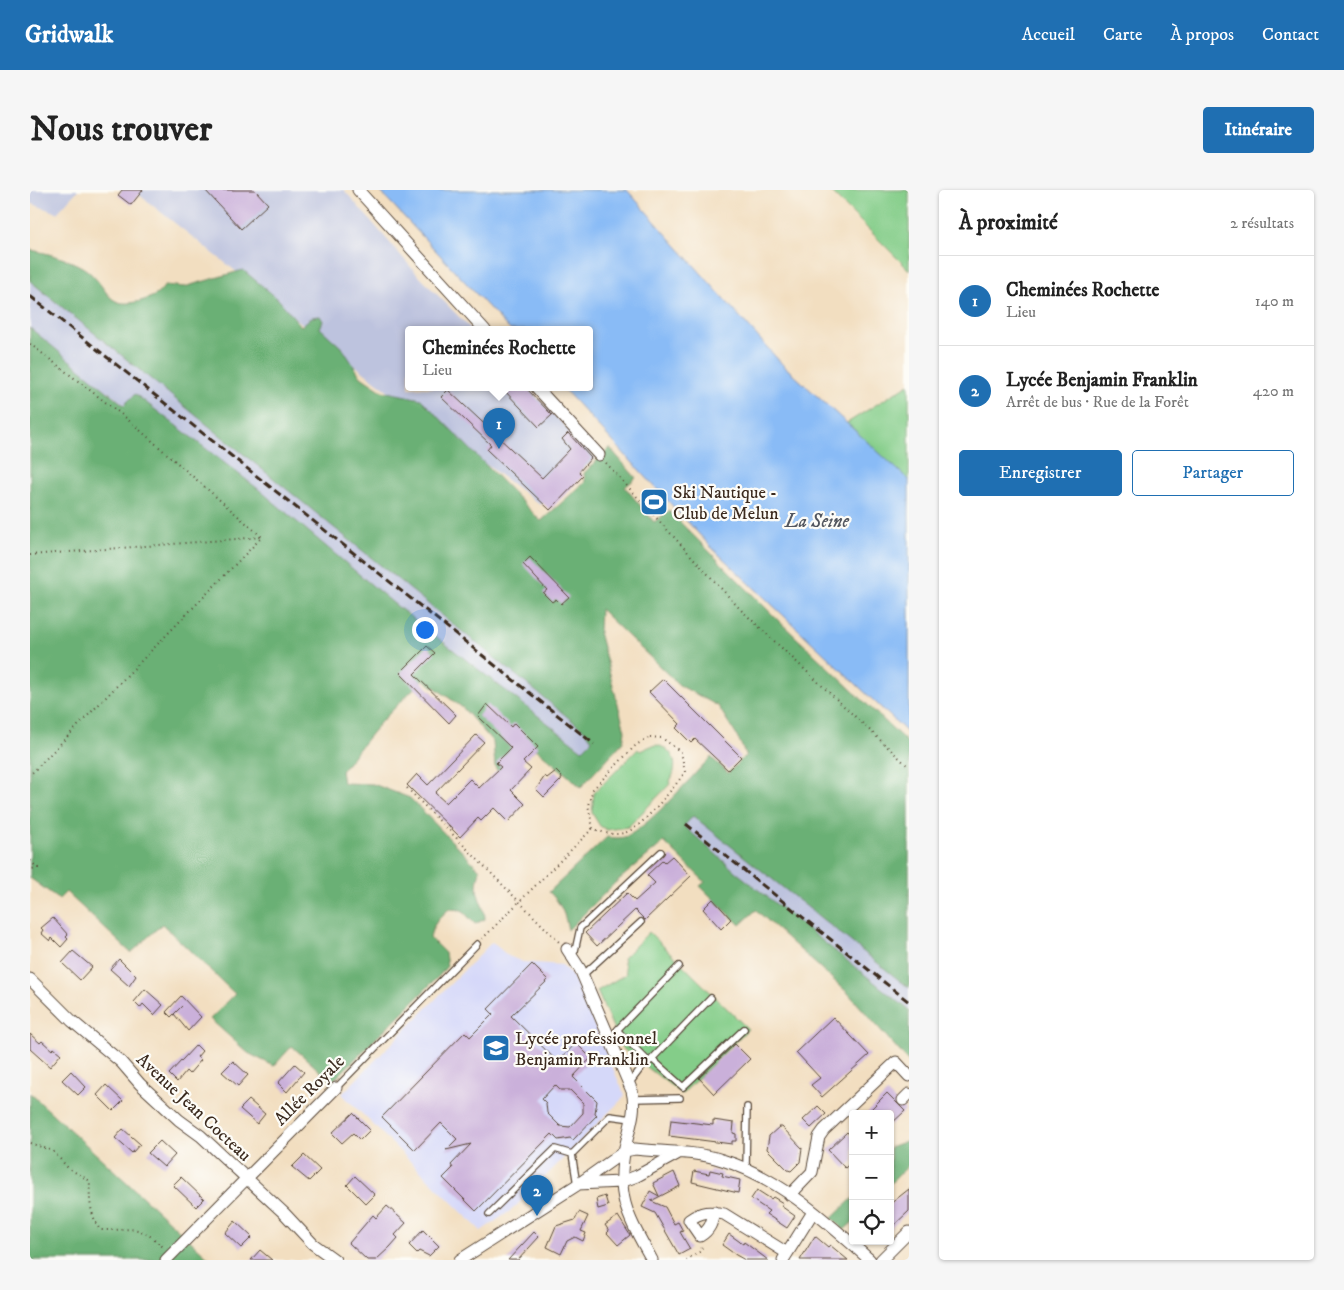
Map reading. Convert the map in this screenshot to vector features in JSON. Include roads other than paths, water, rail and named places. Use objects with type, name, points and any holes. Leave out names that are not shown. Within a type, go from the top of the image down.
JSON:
[{"type":"street","points":[[358,190],[481,326]]},
{"type":"street","points":[[541,391],[599,455]]},
{"type":"street","points":[[569,952],[582,976],[634,1099],[621,1182],[627,1213],[652,1260]]},
{"type":"street","name":"Avenue Jean Cocteau","points":[[30,979],[72,1021],[121,1062],[140,1084],[179,1120],[201,1136],[284,1213],[313,1244],[335,1260]]},
{"type":"street","points":[[852,1110],[896,1062],[909,1076]]},
{"type":"street","name":"Allée Royale","points":[[168,1258],[336,1088]]},
{"type":"street","points":[[790,1195],[812,1172],[819,1137],[849,1113]]},
{"type":"street","points":[[460,1260],[577,1185],[625,1150],[635,1149],[711,1157],[762,1175],[813,1212],[870,1260]]},
{"type":"street","points":[[577,1185],[621,1182],[637,1176],[677,1154]]},
{"type":"street","points":[[714,1212],[712,1224],[708,1231],[700,1236],[689,1220],[703,1211],[714,1212],[724,1214],[785,1256],[813,1212]]},
{"type":"street","points":[[881,1260],[909,1232]]},
{"type":"lane","points":[[569,952],[575,951],[580,928],[661,852]]},
{"type":"lane","points":[[582,976],[641,922]]},
{"type":"lane","name":"Allée Royale","points":[[336,1088],[477,944]]},
{"type":"lane","points":[[679,966],[617,1030],[683,1088],[744,1029]]},
{"type":"lane","points":[[629,1084],[649,1060],[711,998]]},
{"type":"lane","points":[[634,1099],[680,1098]]},
{"type":"lane","points":[[746,1169],[747,1107]]},
{"type":"lane","points":[[572,1154],[610,1116],[632,1119]]},
{"type":"lane","points":[[489,1214],[555,1149],[572,1154]]},
{"type":"lane","points":[[572,1154],[577,1185]]},
{"type":"water","name":"La Seine","points":[[379,190],[627,190],[782,364],[909,480],[909,734],[711,547],[566,391],[593,391],[593,326],[506,326]]},
{"type":"railway","points":[[30,296],[594,744]]},
{"type":"railway","points":[[686,824],[909,1002]]},
{"type":"place","name":"Cheminées Rochette","points":[[499,449]]},
{"type":"place","name":"Ski Nautique - Club de Melun","points":[[654,502]]},
{"type":"place","name":"Lycée professionnel Benjamin Franklin","points":[[496,1048]]},
{"type":"place","name":"Lycée Benjamin Franklin","points":[[537,1216]]}]
